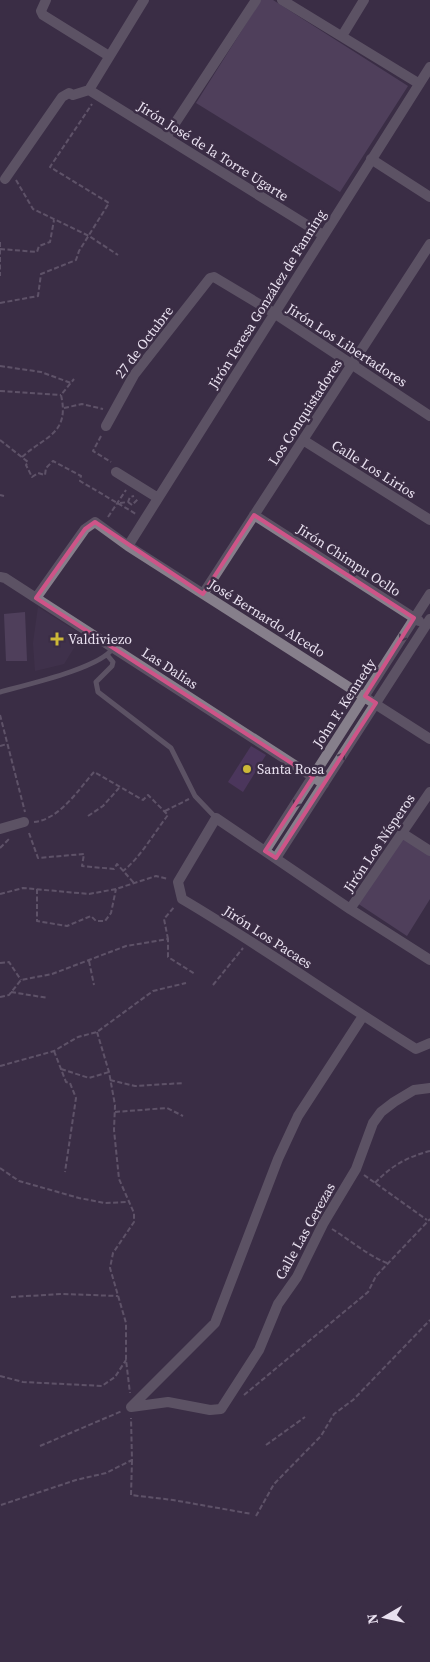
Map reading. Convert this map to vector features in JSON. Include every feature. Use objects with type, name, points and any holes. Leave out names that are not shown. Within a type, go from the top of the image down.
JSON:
[{"type":"street","points":[[46,0],[41,11],[43,15],[109,56]]},
{"type":"street","points":[[8,175],[62,97],[69,93],[73,95],[93,92],[109,56],[144,0]]},
{"type":"street","points":[[166,138],[256,0]]},
{"type":"street","points":[[282,0],[418,83]]},
{"type":"street","points":[[342,36],[364,0]]},
{"type":"street","name":"Jirón Teresa González de Fanning","points":[[128,546],[418,83],[430,67]]},
{"type":"street","name":"Jirón José de la Torre Ugarte","points":[[93,92],[323,235]]},
{"type":"street","points":[[371,159],[430,196]]},
{"type":"street","name":"Los Conquistadores","points":[[202,594],[430,244]]},
{"type":"street","name":"Jirón Los Libertadores","points":[[210,278],[218,279],[274,313],[430,416]]},
{"type":"street","name":"27 de Octubre","points":[[106,426],[134,375],[210,278]]},
{"type":"street","name":"Calle Los Lirios","points":[[303,440],[430,520]]},
{"type":"street","points":[[116,472],[158,498]]},
{"type":"street","name":"Jirón Chimpu Ocllo","points":[[254,515],[414,618],[428,625]]},
{"type":"street","name":"José Bernardo Alcedo","points":[[36,598],[90,524],[95,522],[202,594],[430,739]]},
{"type":"street","name":"Las Dalias","points":[[0,578],[5,578],[36,598],[110,652],[324,784]]},
{"type":"street","name":"John F. Kennedy","points":[[265,851],[430,594]]},
{"type":"street","name":"John F. Kennedy","points":[[276,858],[428,625]]},
{"type":"street","name":"Jirón Los Nísperos","points":[[350,909],[430,792]]},
{"type":"street","points":[[182,899],[178,882],[216,818],[350,909],[430,960]]},
{"type":"street","points":[[0,829],[24,822]]},
{"type":"street","points":[[402,833],[430,851]]},
{"type":"street","name":"Jirón Los Pacaes","points":[[182,899],[250,939],[362,1016],[416,1049],[430,1043]]},
{"type":"street","points":[[131,1407],[215,1324],[278,1159],[298,1116],[362,1016]]},
{"type":"street","name":"Calle Las Cerezas","points":[[131,1407],[168,1402],[210,1410],[221,1409],[259,1350],[278,1304],[297,1277],[323,1224],[356,1169],[373,1123],[380,1112],[414,1090],[430,1088]]},
{"type":"lane","points":[[0,692],[65,673],[110,652],[113,662],[112,666],[96,682],[98,692],[171,748],[195,796],[216,818]]},
{"type":"path","points":[[0,303],[38,296],[41,274],[76,260],[88,236],[109,203],[50,167],[93,92]]},
{"type":"path","points":[[8,175],[33,209],[88,236],[118,255]]},
{"type":"path","points":[[0,249],[37,252],[38,246],[50,242],[54,219]]},
{"type":"path","points":[[0,242],[0,276]]},
{"type":"path","points":[[0,366],[41,372],[71,383]]},
{"type":"path","points":[[61,395],[74,379]]},
{"type":"path","points":[[0,391],[61,395]]},
{"type":"path","points":[[22,458],[59,429],[64,408],[61,395]]},
{"type":"path","points":[[64,408],[82,404],[113,412]]},
{"type":"path","points":[[106,426],[93,450],[116,465],[116,472]]},
{"type":"path","points":[[0,440],[28,462],[26,465],[32,477],[38,473],[45,475],[46,468],[53,461],[81,476],[80,481],[144,520]]},
{"type":"path","points":[[106,522],[128,485]]},
{"type":"path","points":[[0,495],[4,496]]},
{"type":"path","points":[[118,504],[128,502]]},
{"type":"path","points":[[0,715],[26,814],[24,822],[38,858],[84,854],[82,866],[114,869],[117,864],[134,883]]},
{"type":"path","points":[[0,746],[7,744]]},
{"type":"path","points":[[24,822],[47,820],[66,803],[94,772],[142,800],[148,795],[168,815],[147,841],[135,862],[123,871]]},
{"type":"path","points":[[88,816],[103,806],[120,788]]},
{"type":"path","points":[[165,811],[195,796]]},
{"type":"path","points":[[0,894],[23,888],[89,894],[116,889],[156,876],[178,882]]},
{"type":"path","points":[[37,889],[38,921],[67,926],[91,916],[96,921],[105,921],[111,914],[116,889]]},
{"type":"path","points":[[182,899],[164,920],[168,939],[168,957],[195,974]]},
{"type":"path","points":[[0,997],[11,992],[21,980],[52,974],[126,946],[168,939]]},
{"type":"path","points":[[213,985],[250,939]]},
{"type":"path","points":[[88,960],[94,985]]},
{"type":"path","points":[[0,963],[9,962],[21,980]]},
{"type":"path","points":[[0,1066],[54,1051],[78,1036],[97,1032],[153,991],[186,984]]},
{"type":"path","points":[[11,992],[48,998]]},
{"type":"path","points":[[97,1032],[109,1072],[115,1112],[119,1179],[134,1213],[134,1222],[111,1260],[110,1268],[126,1323],[126,1360],[131,1407],[131,1495],[252,1514]]},
{"type":"path","points":[[54,1051],[66,1082],[70,1083],[76,1098],[65,1172]]},
{"type":"path","points":[[60,1069],[89,1078],[109,1072]]},
{"type":"path","points":[[110,1080],[135,1086],[184,1083]]},
{"type":"path","points":[[115,1112],[167,1108],[183,1116]]},
{"type":"path","points":[[375,1183],[385,1172],[403,1160],[430,1151]]},
{"type":"path","points":[[0,1168],[19,1181],[78,1198],[105,1203],[128,1202]]},
{"type":"path","points":[[242,1397],[282,1366],[345,1309],[368,1292],[376,1276],[387,1263],[429,1220],[356,1169]]},
{"type":"path","points":[[323,1224],[361,1247],[372,1257],[387,1263]]},
{"type":"path","points":[[11,1297],[62,1294],[118,1296]]},
{"type":"path","points":[[256,1516],[274,1484],[321,1436],[334,1414],[353,1400],[430,1320]]},
{"type":"path","points":[[0,1376],[23,1382],[102,1386],[115,1377],[126,1360]]},
{"type":"path","points":[[40,1446],[131,1407]]},
{"type":"path","points":[[266,1445],[305,1417]]},
{"type":"path","points":[[1,1504],[76,1480],[106,1473],[132,1460]]},
{"type":"highlighted area","points":[[254,515],[414,618],[365,696],[376,703],[276,858],[265,851],[313,777],[36,598],[85,529],[95,522],[203,594]]},
{"type":"shaded area","points":[[261,0],[273,0],[408,86],[340,192],[196,103]]},
{"type":"shaded area","name":"Valdiviezo","points":[[38,607],[82,635],[64,664],[35,671],[33,643]]},
{"type":"shaded area","points":[[25,612],[27,661],[6,661],[4,614]]},
{"type":"shaded area","points":[[401,837],[430,855],[430,899],[407,936],[357,903]]},
{"type":"building","name":"Santa Rosa","points":[[251,746],[266,755],[243,792],[228,782]]},
{"type":"place","name":"Valdiviezo","points":[[57,639]]},
{"type":"place","name":"Santa Rosa","points":[[247,769]]}]
